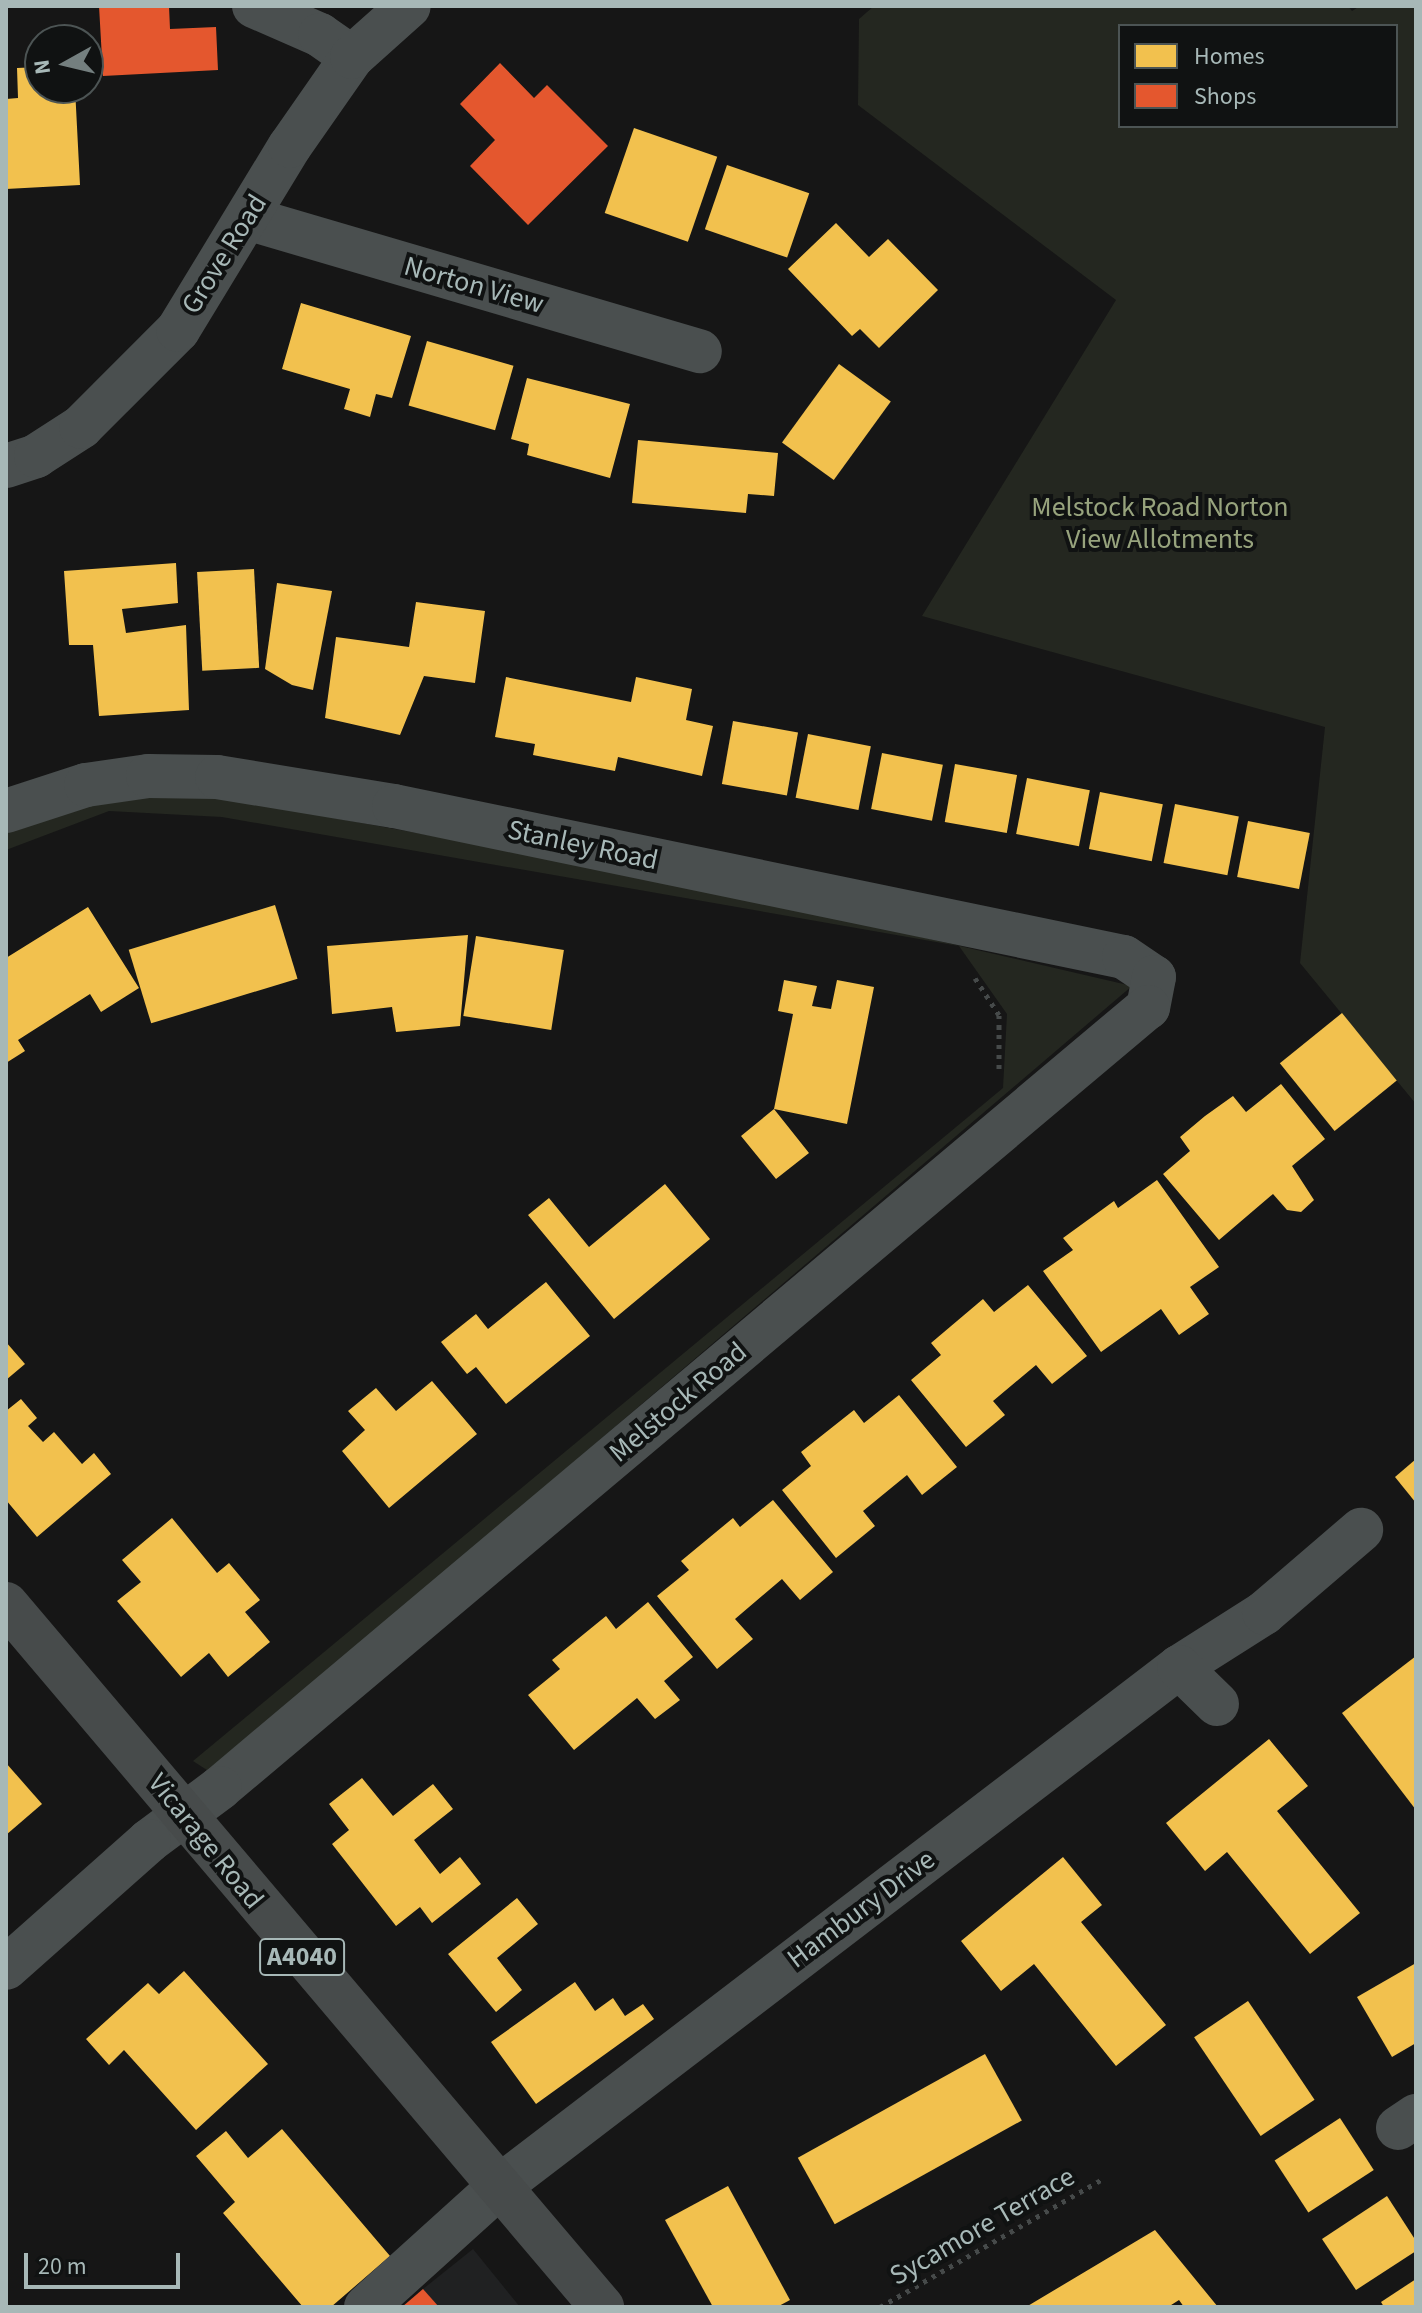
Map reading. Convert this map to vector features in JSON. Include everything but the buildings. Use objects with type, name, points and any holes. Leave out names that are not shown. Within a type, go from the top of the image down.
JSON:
[{"type":"main road","name":"Vicarage Road","points":[[6,1604],[602,2307]]},
{"type":"street","points":[[254,6],[320,35],[352,57]]},
{"type":"street","name":"Grove Road","points":[[6,466],[36,456],[81,427],[135,379],[178,330],[352,57],[409,6]]},
{"type":"street","name":"Norton View","points":[[247,218],[700,351]]},
{"type":"street","name":"Stanley Road","points":[[6,811],[86,785],[148,776],[217,777],[394,806],[1124,957],[1154,977]]},
{"type":"street","name":"Melstock Road","points":[[6,1968],[183,1815],[1148,1007],[1154,977]]},
{"type":"street","name":"Hambury Drive","points":[[500,2186],[1179,1667],[1264,1613],[1361,1530]]},
{"type":"street","points":[[1179,1667],[1217,1704]]},
{"type":"street","points":[[366,2307],[500,2186]]},
{"type":"path","points":[[965,964],[999,1015],[999,1083]]},
{"type":"path","name":"Sycamore Terrace","points":[[880,2307],[1103,2179]]},
{"type":"shaded area","points":[[473,2249],[520,2307],[404,2307],[423,2289]]},
{"type":"green space","name":"Melstock Road Norton View Allotments","points":[[874,6],[1348,6],[1352,11],[1360,6],[1416,6],[1416,1104],[1300,963],[1325,727],[922,616],[1116,300],[858,105],[859,19]]},
{"type":"green space","points":[[220,797],[680,881],[1132,986],[210,1772],[193,1761],[1003,1088],[1007,1014],[959,946],[222,817],[109,811],[6,850],[6,829],[95,798]]}]
